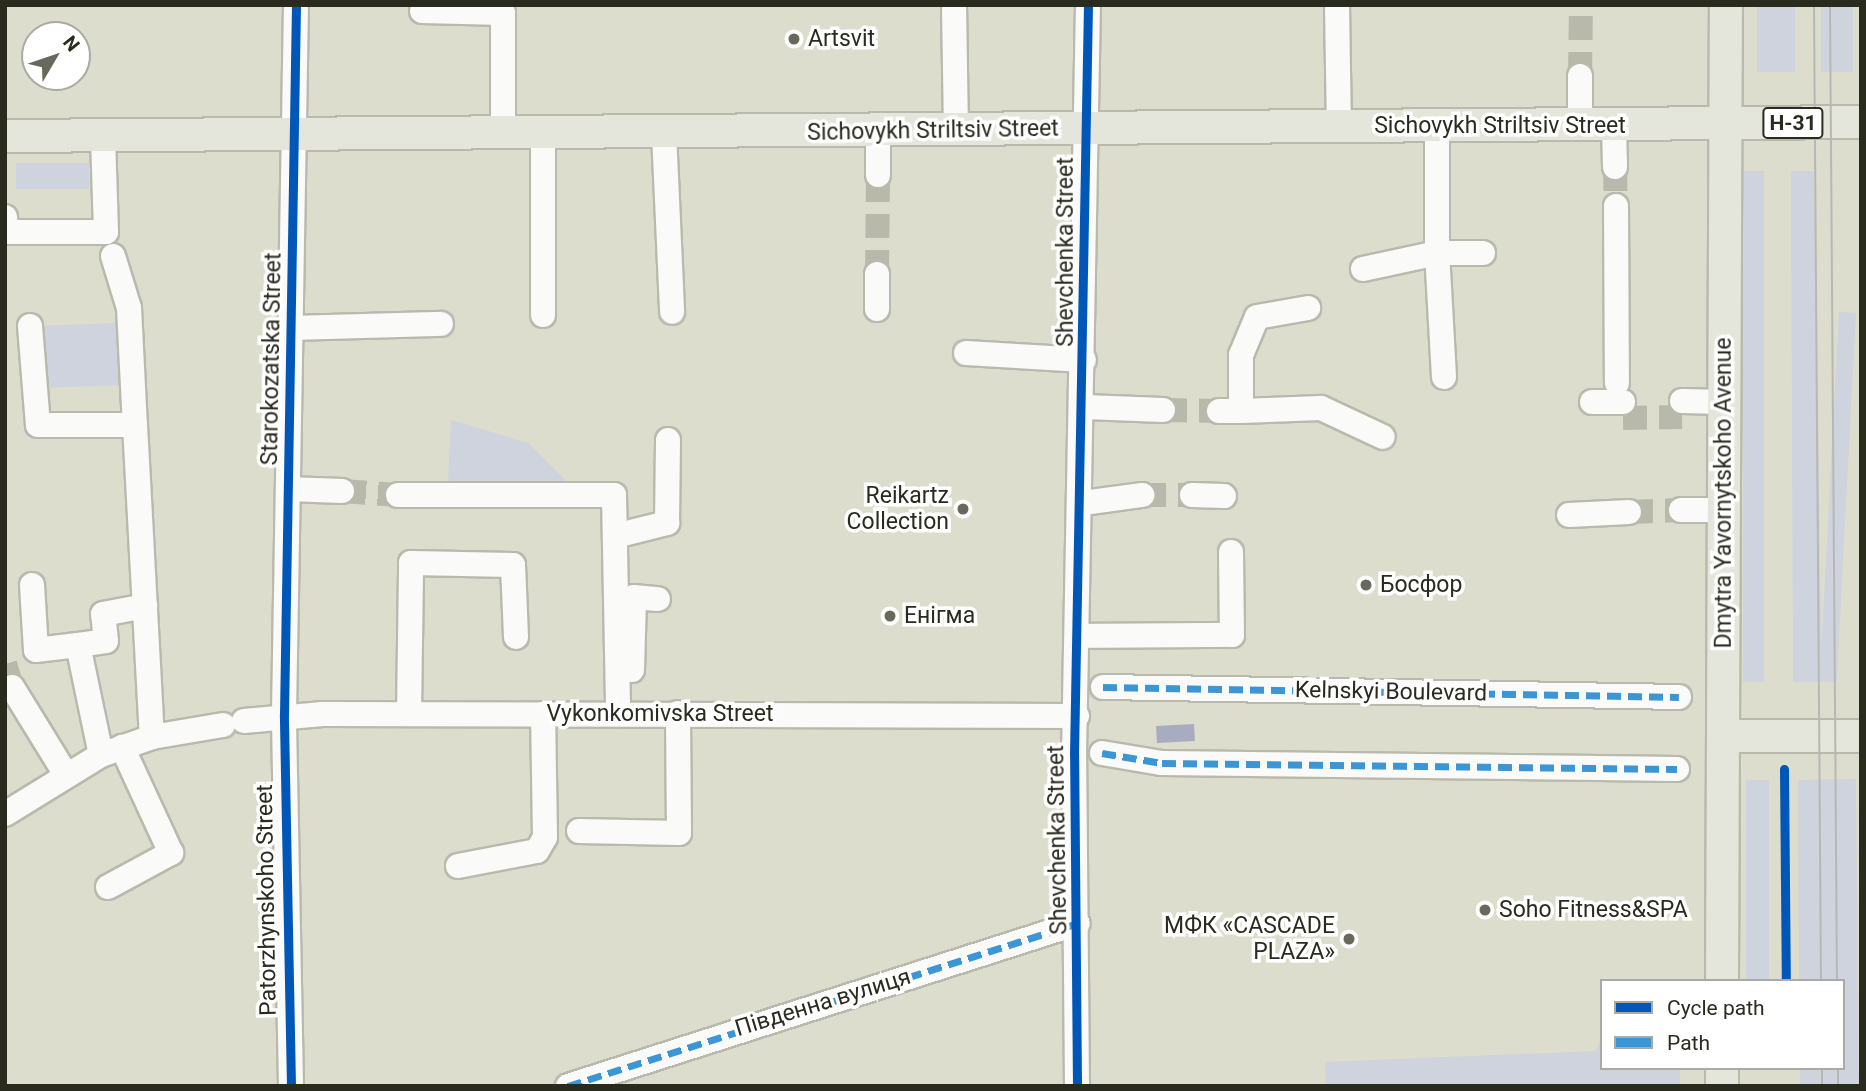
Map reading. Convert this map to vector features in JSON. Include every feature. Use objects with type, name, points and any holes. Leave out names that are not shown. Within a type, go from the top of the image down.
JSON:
[{"type":"main road","name":"Dmytra Yavornytskoho Avenue","points":[[1722,979],[1726,5]]},
{"type":"main road","name":"Sichovykh Striltsiv Street","points":[[5,136],[878,133],[956,130],[1861,122]]},
{"type":"main road","points":[[1724,736],[1861,736]]},
{"type":"street","name":"Starokozatska Street","points":[[284,714],[294,328],[296,5]]},
{"type":"street","points":[[954,5],[956,130]]},
{"type":"street","name":"Shevchenka Street","points":[[1077,1086],[1077,716],[1085,407],[1088,5]]},
{"type":"street","points":[[1337,5],[1339,127]]},
{"type":"street","points":[[422,11],[503,13],[503,134]]},
{"type":"street","points":[[1580,76],[1580,125]]},
{"type":"street","points":[[1614,125],[1615,167]]},
{"type":"street","points":[[1437,126],[1437,253],[1444,377]]},
{"type":"street","points":[[664,133],[672,312]]},
{"type":"street","points":[[878,133],[878,175]]},
{"type":"street","points":[[543,134],[543,315]]},
{"type":"street","points":[[5,217],[6,232],[106,232],[103,136]]},
{"type":"street","points":[[1593,410],[1621,401],[1616,206]]},
{"type":"street","points":[[1363,269],[1437,253],[1483,253]]},
{"type":"street","points":[[113,256],[130,308],[152,737]]},
{"type":"street","points":[[877,274],[877,309]]},
{"type":"street","points":[[1308,308],[1257,317],[1241,355],[1230,411],[1321,408],[1384,437]]},
{"type":"street","points":[[294,328],[441,324]]},
{"type":"street","points":[[30,326],[38,425],[135,425]]},
{"type":"street","points":[[966,353],[1084,360]]},
{"type":"street","points":[[1085,407],[1163,410]]},
{"type":"street","points":[[1682,409],[1724,410]]},
{"type":"street","points":[[615,536],[667,523],[668,440]]},
{"type":"street","points":[[288,489],[342,491]]},
{"type":"street","points":[[398,495],[614,495],[618,713]]},
{"type":"street","points":[[1083,503],[1142,495]]},
{"type":"street","points":[[1192,495],[1224,496]]},
{"type":"street","points":[[1681,510],[1724,510]]},
{"type":"street","points":[[1569,515],[1629,512]]},
{"type":"street","points":[[1081,636],[1232,635],[1231,552]]},
{"type":"street","points":[[410,714],[411,563],[513,565],[516,637]]},
{"type":"street","points":[[32,585],[36,650],[106,641],[103,614],[145,606]]},
{"type":"street","points":[[618,687],[632,679],[634,597],[658,599]]},
{"type":"street","points":[[78,645],[111,751],[171,853],[108,887]]},
{"type":"street","points":[[12,687],[65,773]]},
{"type":"street","name":"Kelnskyi Boulevard","points":[[1103,687],[1679,697]]},
{"type":"street","points":[[458,866],[537,851],[542,843],[543,713]]},
{"type":"street","points":[[579,831],[679,833],[678,713]]},
{"type":"street","name":"Vykonkomivska Street","points":[[5,814],[65,773],[111,751],[152,737],[284,714],[1077,716]]},
{"type":"street","name":"Patorzhynskoho Street","points":[[284,714],[291,1086]]},
{"type":"street","points":[[1102,753],[1162,763],[1677,769]]},
{"type":"street","points":[[542,843],[645,846]]},
{"type":"street","name":"Південна вулиця","points":[[568,1086],[1078,923]]},
{"type":"shaded area","points":[[1757,5],[1795,5],[1795,72],[1757,72]]},
{"type":"shaded area","points":[[1821,5],[1853,5],[1853,72],[1821,72]]},
{"type":"shaded area","points":[[16,163],[89,163],[89,189],[16,189]]},
{"type":"shaded area","points":[[1743,171],[1764,171],[1764,682],[1743,682]]},
{"type":"shaded area","points":[[1791,171],[1814,171],[1822,682],[1793,682]]},
{"type":"shaded area","points":[[1839,312],[1856,313],[1837,682],[1820,681]]},
{"type":"shaded area","points":[[120,323],[122,385],[42,388],[40,326]]},
{"type":"shaded area","points":[[451,420],[528,443],[570,485],[448,483]]},
{"type":"shaded area","points":[[1856,779],[1859,1086],[1800,1086],[1800,1070],[1845,1070],[1845,979],[1799,979],[1798,780]]},
{"type":"shaded area","points":[[1746,780],[1769,780],[1769,979],[1746,979]]},
{"type":"shaded area","points":[[1600,1041],[1600,1070],[1680,1070],[1680,1086],[1326,1086],[1325,1062],[1596,1051]]},
{"type":"water","points":[[1194,724],[1195,741],[1157,743],[1156,726]]},
{"type":"tunnel","points":[[1580,76],[1581,8]]},
{"type":"tunnel","points":[[1615,167],[1616,206]]},
{"type":"tunnel","points":[[877,274],[878,175]]},
{"type":"tunnel","points":[[1163,410],[1219,411]]},
{"type":"tunnel","points":[[1623,418],[1682,417]]},
{"type":"tunnel","points":[[342,491],[398,495]]},
{"type":"tunnel","points":[[1142,495],[1192,495]]},
{"type":"tunnel","points":[[1629,512],[1681,510]]},
{"type":"tunnel","points":[[5,664],[12,687]]},
{"type":"tram line","points":[[1814,5],[1821,979]]},
{"type":"tram line","points":[[1830,5],[1837,979]]},
{"type":"tram line","points":[[1822,1070],[1822,1086]]},
{"type":"tram line","points":[[1838,1070],[1838,1086]]},
{"type":"marked path","points":[[1103,687],[1679,697]]},
{"type":"marked path","points":[[1102,753],[1162,763],[1677,769]]},
{"type":"marked path","points":[[568,1086],[1078,923]]},
{"type":"cycle path","points":[[291,1086],[284,714],[296,5]]},
{"type":"cycle path","points":[[1077,1086],[1074,754],[1088,5]]},
{"type":"cycle path","points":[[1784,769],[1786,979]]},
{"type":"place","name":"Artsvit","points":[[794,39]]},
{"type":"place","name":"Reikartz Collection","points":[[963,509]]},
{"type":"place","name":"Босфор","points":[[1366,585]]},
{"type":"place","name":"Енігма","points":[[890,616]]},
{"type":"place","name":"Soho Fitness&SPA","points":[[1485,910]]},
{"type":"place","name":"МФК «CASCADE PLAZA»","points":[[1349,939]]}]
